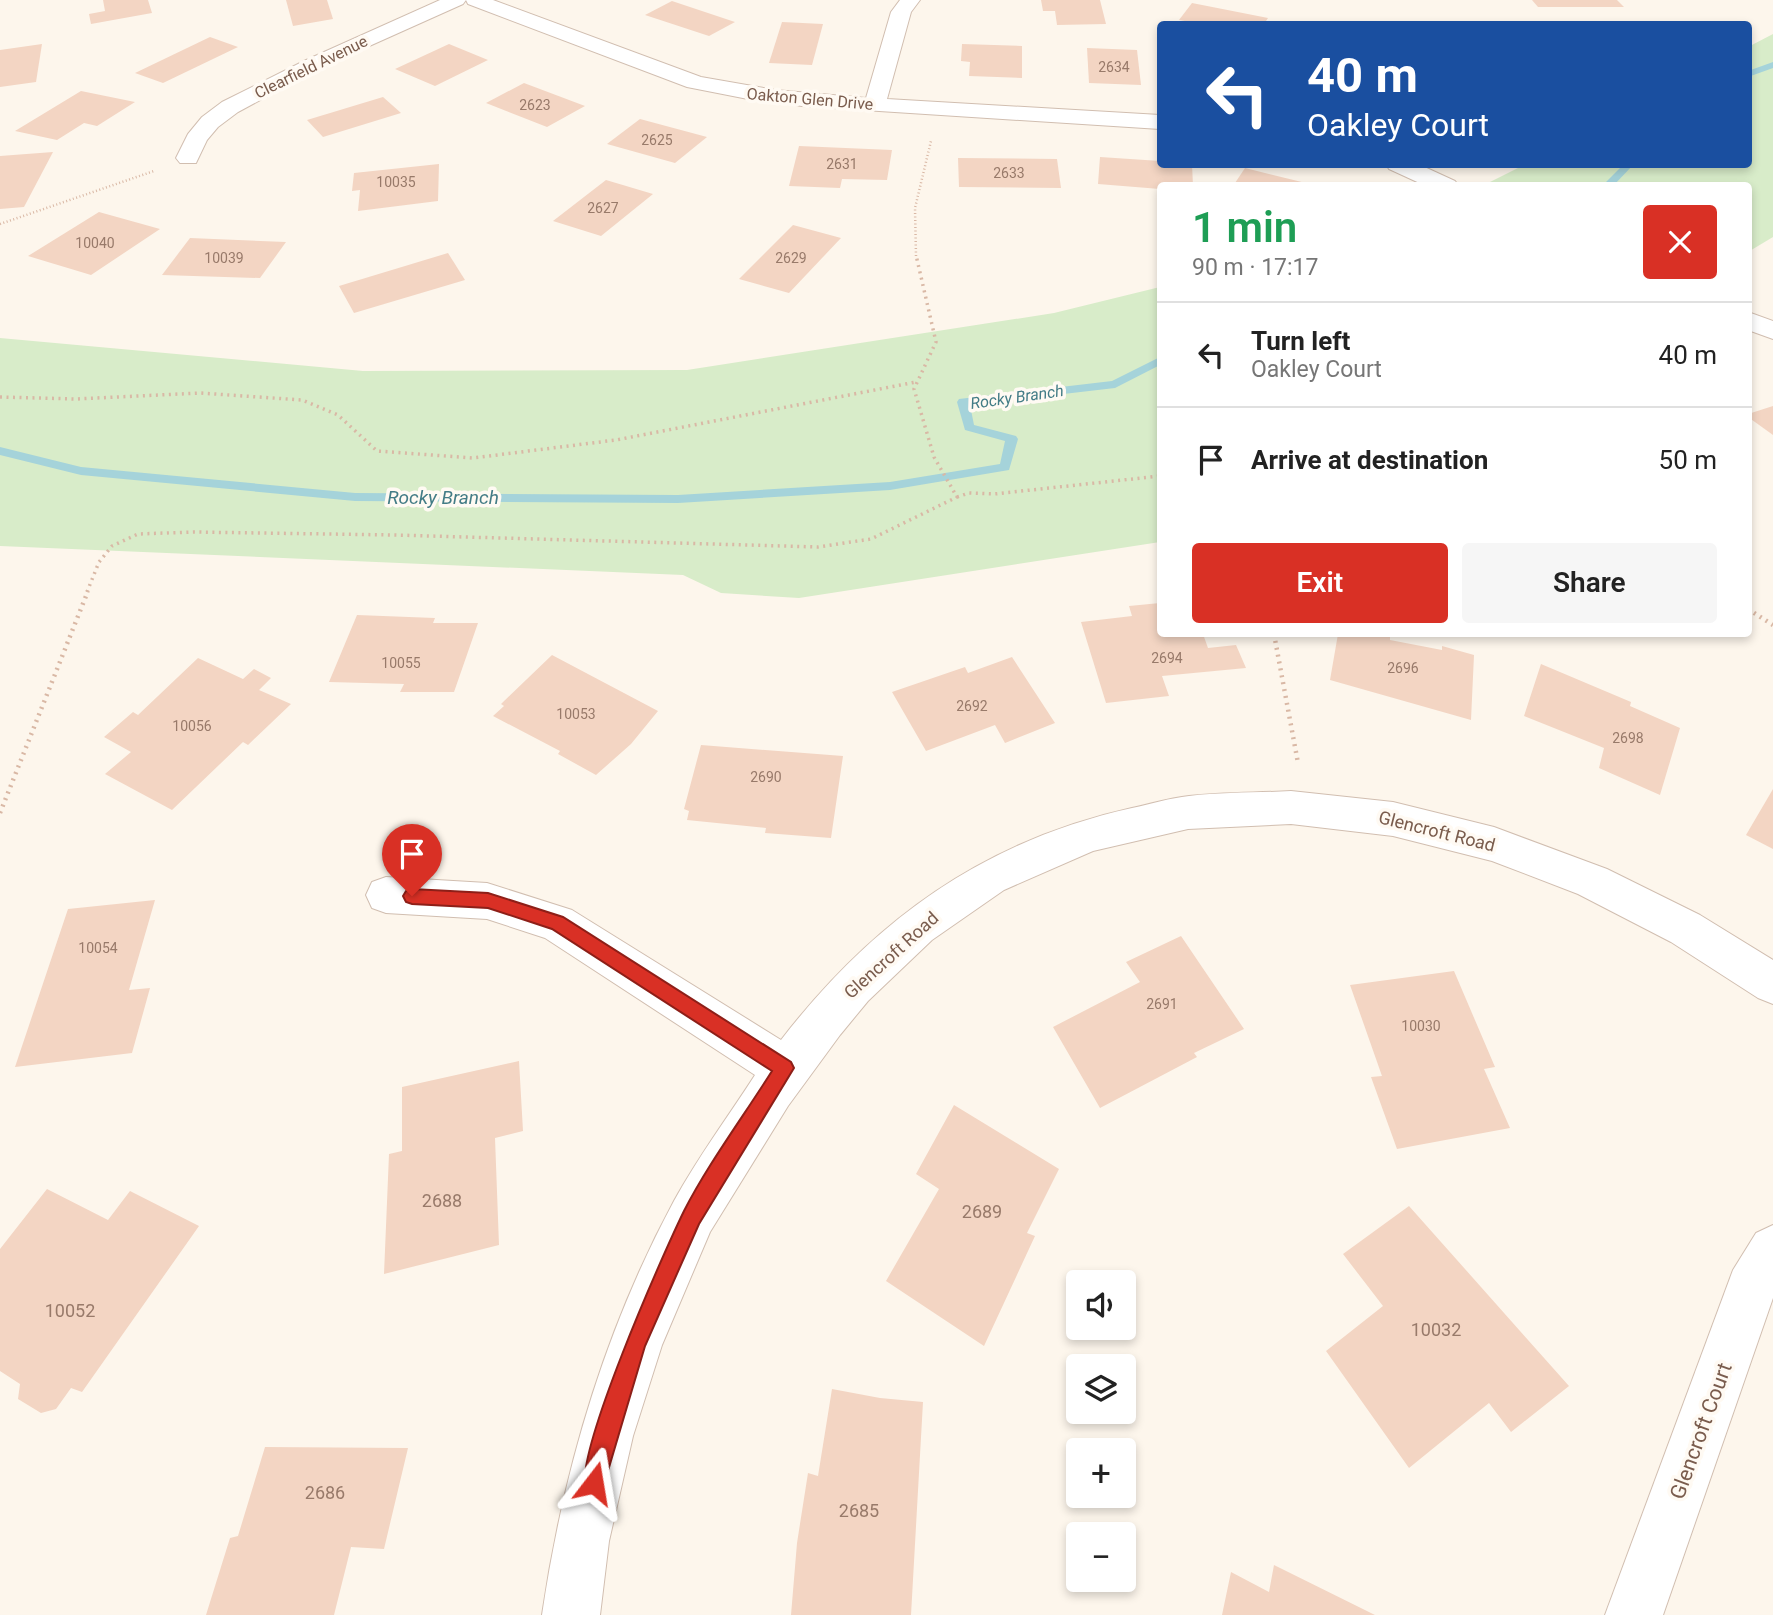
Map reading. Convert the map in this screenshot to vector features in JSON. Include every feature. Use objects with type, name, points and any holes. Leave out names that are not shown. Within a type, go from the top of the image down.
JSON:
[{"type":"street","name":"Clearfield Avenue","points":[[188,159],[196,139],[210,122],[230,107],[311,65],[456,0]]},
{"type":"street","name":"Oakton Glen Drive","points":[[474,0],[695,82],[775,98],[1157,122]]},
{"type":"street","points":[[875,105],[901,12],[910,0]]},
{"type":"street","points":[[1406,168],[1438,182]]},
{"type":"street","points":[[1752,322],[1773,331]]},
{"type":"street","name":"Glencroft Road","points":[[571,1615],[582,1532],[606,1434],[635,1345],[692,1217],[784,1068],[853,984],[924,920],[990,877],[1058,846],[1130,824],[1204,811],[1306,808],[1379,816],[1460,833],[1564,868],[1649,908],[1736,958],[1773,984]]},
{"type":"street","points":[[386,895],[488,901],[557,923],[784,1068]]},
{"type":"street","name":"Glencroft Court","points":[[1634,1615],[1751,1288],[1773,1250]]},
{"type":"path","points":[[942,109],[929,147],[915,208],[914,246],[936,342],[914,389],[934,457],[956,496]]},
{"type":"path","points":[[0,224],[188,159]]},
{"type":"path","points":[[0,397],[76,399],[200,393],[302,400],[338,415],[377,451],[473,458],[615,440],[917,382]]},
{"type":"path","points":[[0,813],[99,562],[112,546],[138,534],[304,533],[818,547],[871,539],[956,496],[970,493],[994,494],[1157,476]]},
{"type":"path","points":[[1752,612],[1773,625]]},
{"type":"path","points":[[1275,637],[1306,808]]},
{"type":"green space","points":[[1773,34],[1773,237],[1752,250],[1752,182],[1490,182],[1518,168],[1752,168],[1752,45]]},
{"type":"green space","points":[[1157,288],[1157,542],[799,598],[721,593],[683,575],[0,546],[0,338],[363,371],[687,370],[1054,313]]},
{"type":"building","points":[[103,0],[148,0],[152,13],[91,24],[89,14],[105,11]]},
{"type":"building","points":[[286,0],[327,0],[333,19],[293,26]]},
{"type":"building","points":[[1041,0],[1100,0],[1106,24],[1057,25],[1055,11],[1043,11]]},
{"type":"building","points":[[1532,0],[1617,0],[1624,7],[1538,7]]},
{"type":"building","points":[[672,1],[735,22],[709,36],[645,15]]},
{"type":"building","points":[[1192,3],[1268,18],[1266,21],[1179,20]]},
{"type":"building","points":[[782,22],[823,24],[812,65],[769,63]]},
{"type":"building","points":[[210,37],[238,47],[163,83],[135,73]]},
{"type":"building","points":[[42,44],[36,82],[0,87],[0,50]]},
{"type":"building","points":[[449,44],[488,60],[435,86],[395,69]]},
{"type":"building","points":[[962,44],[1022,46],[1022,78],[969,76],[970,62],[961,61]]},
{"type":"building","points":[[1087,48],[1137,50],[1141,85],[1089,83]]},
{"type":"building","points":[[524,83],[585,106],[547,127],[486,103]]},
{"type":"building","points":[[81,91],[135,102],[97,126],[84,123],[57,140],[15,131]]},
{"type":"building","points":[[383,97],[401,113],[323,137],[307,120]]},
{"type":"building","points":[[640,119],[707,137],[675,163],[607,144]]},
{"type":"building","points":[[799,146],[892,150],[887,180],[842,179],[840,188],[789,186]]},
{"type":"building","points":[[53,152],[24,207],[0,209],[0,156]]},
{"type":"building","points":[[1100,157],[1157,161],[1157,168],[1192,168],[1193,182],[1157,182],[1157,189],[1098,184]]},
{"type":"building","points":[[958,158],[1057,159],[1061,188],[959,187]]},
{"type":"building","points":[[439,164],[438,201],[358,211],[360,190],[352,191],[354,173]]},
{"type":"building","points":[[1245,168],[1302,182],[1236,182]]},
{"type":"building","points":[[606,180],[653,194],[601,236],[553,221]]},
{"type":"building","points":[[99,212],[160,229],[91,275],[28,256]]},
{"type":"building","points":[[793,225],[841,238],[789,293],[739,279]]},
{"type":"building","points":[[190,238],[286,242],[260,278],[162,275]]},
{"type":"building","points":[[448,253],[465,280],[354,313],[339,286]]},
{"type":"building","points":[[1773,406],[1773,435],[1752,420],[1752,413]]},
{"type":"building","points":[[1157,603],[1157,637],[1204,637],[1208,648],[1236,645],[1246,668],[1162,676],[1169,696],[1106,703],[1081,622],[1132,616],[1129,606]]},
{"type":"building","points":[[357,615],[435,618],[433,623],[478,623],[454,692],[400,692],[404,684],[329,682]]},
{"type":"building","points":[[1337,637],[1390,637],[1390,640],[1442,650],[1442,646],[1474,655],[1471,720],[1330,680]]},
{"type":"building","points":[[552,655],[658,711],[631,744],[596,775],[558,754],[560,751],[493,716],[504,706],[501,704]]},
{"type":"building","points":[[1012,657],[1055,723],[1005,743],[995,725],[926,751],[892,692],[965,667],[968,673]]},
{"type":"building","points":[[198,658],[243,679],[254,669],[271,678],[259,690],[291,704],[248,745],[243,742],[172,810],[105,774],[131,752],[104,737],[133,712],[138,715]]},
{"type":"building","points":[[1541,664],[1631,702],[1630,706],[1680,728],[1660,795],[1599,768],[1604,748],[1524,716]]},
{"type":"building","points":[[701,745],[843,756],[831,838],[765,833],[766,828],[687,820],[689,811],[684,809]]},
{"type":"building","points":[[1773,789],[1773,849],[1746,835]]},
{"type":"building","points":[[155,900],[129,990],[150,988],[132,1053],[15,1067],[68,909]]},
{"type":"building","points":[[1181,936],[1244,1029],[1194,1053],[1197,1057],[1100,1108],[1053,1027],[1140,982],[1126,962]]},
{"type":"building","points":[[1454,971],[1495,1067],[1484,1069],[1510,1128],[1397,1149],[1371,1077],[1382,1076],[1350,985]]},
{"type":"building","points":[[519,1061],[523,1131],[495,1138],[499,1245],[384,1274],[389,1154],[402,1151],[402,1087]]},
{"type":"building","points":[[954,1105],[1059,1169],[1027,1233],[1035,1236],[984,1346],[886,1281],[939,1189],[916,1174]]},
{"type":"building","points":[[47,1189],[108,1220],[130,1191],[199,1226],[82,1392],[71,1388],[56,1409],[41,1413],[18,1399],[20,1384],[0,1371],[0,1249]]},
{"type":"building","points":[[1409,1206],[1569,1386],[1511,1432],[1489,1403],[1409,1468],[1326,1351],[1383,1306],[1343,1254]]},
{"type":"building","points":[[832,1389],[880,1398],[923,1402],[911,1615],[791,1615],[797,1543],[808,1473],[818,1476]]},
{"type":"building","points":[[265,1447],[408,1448],[384,1549],[351,1547],[334,1615],[206,1615],[230,1538],[238,1536]]},
{"type":"building","points":[[1274,1565],[1375,1615],[1222,1615],[1231,1572],[1269,1592]]},
{"type":"waterway","name":"Rocky Branch","points":[[1752,73],[1773,65]]},
{"type":"waterway","name":"Rocky Branch","points":[[1611,182],[1626,168]]},
{"type":"waterway","name":"Rocky Branch","points":[[0,451],[81,471],[355,497],[678,499],[890,486],[1005,467],[1012,439],[969,427],[963,402],[1115,384],[1157,362]]},
{"type":"route","points":[[412,896],[488,901],[557,923],[784,1068],[692,1217],[635,1345],[606,1434],[594,1483]]}]
